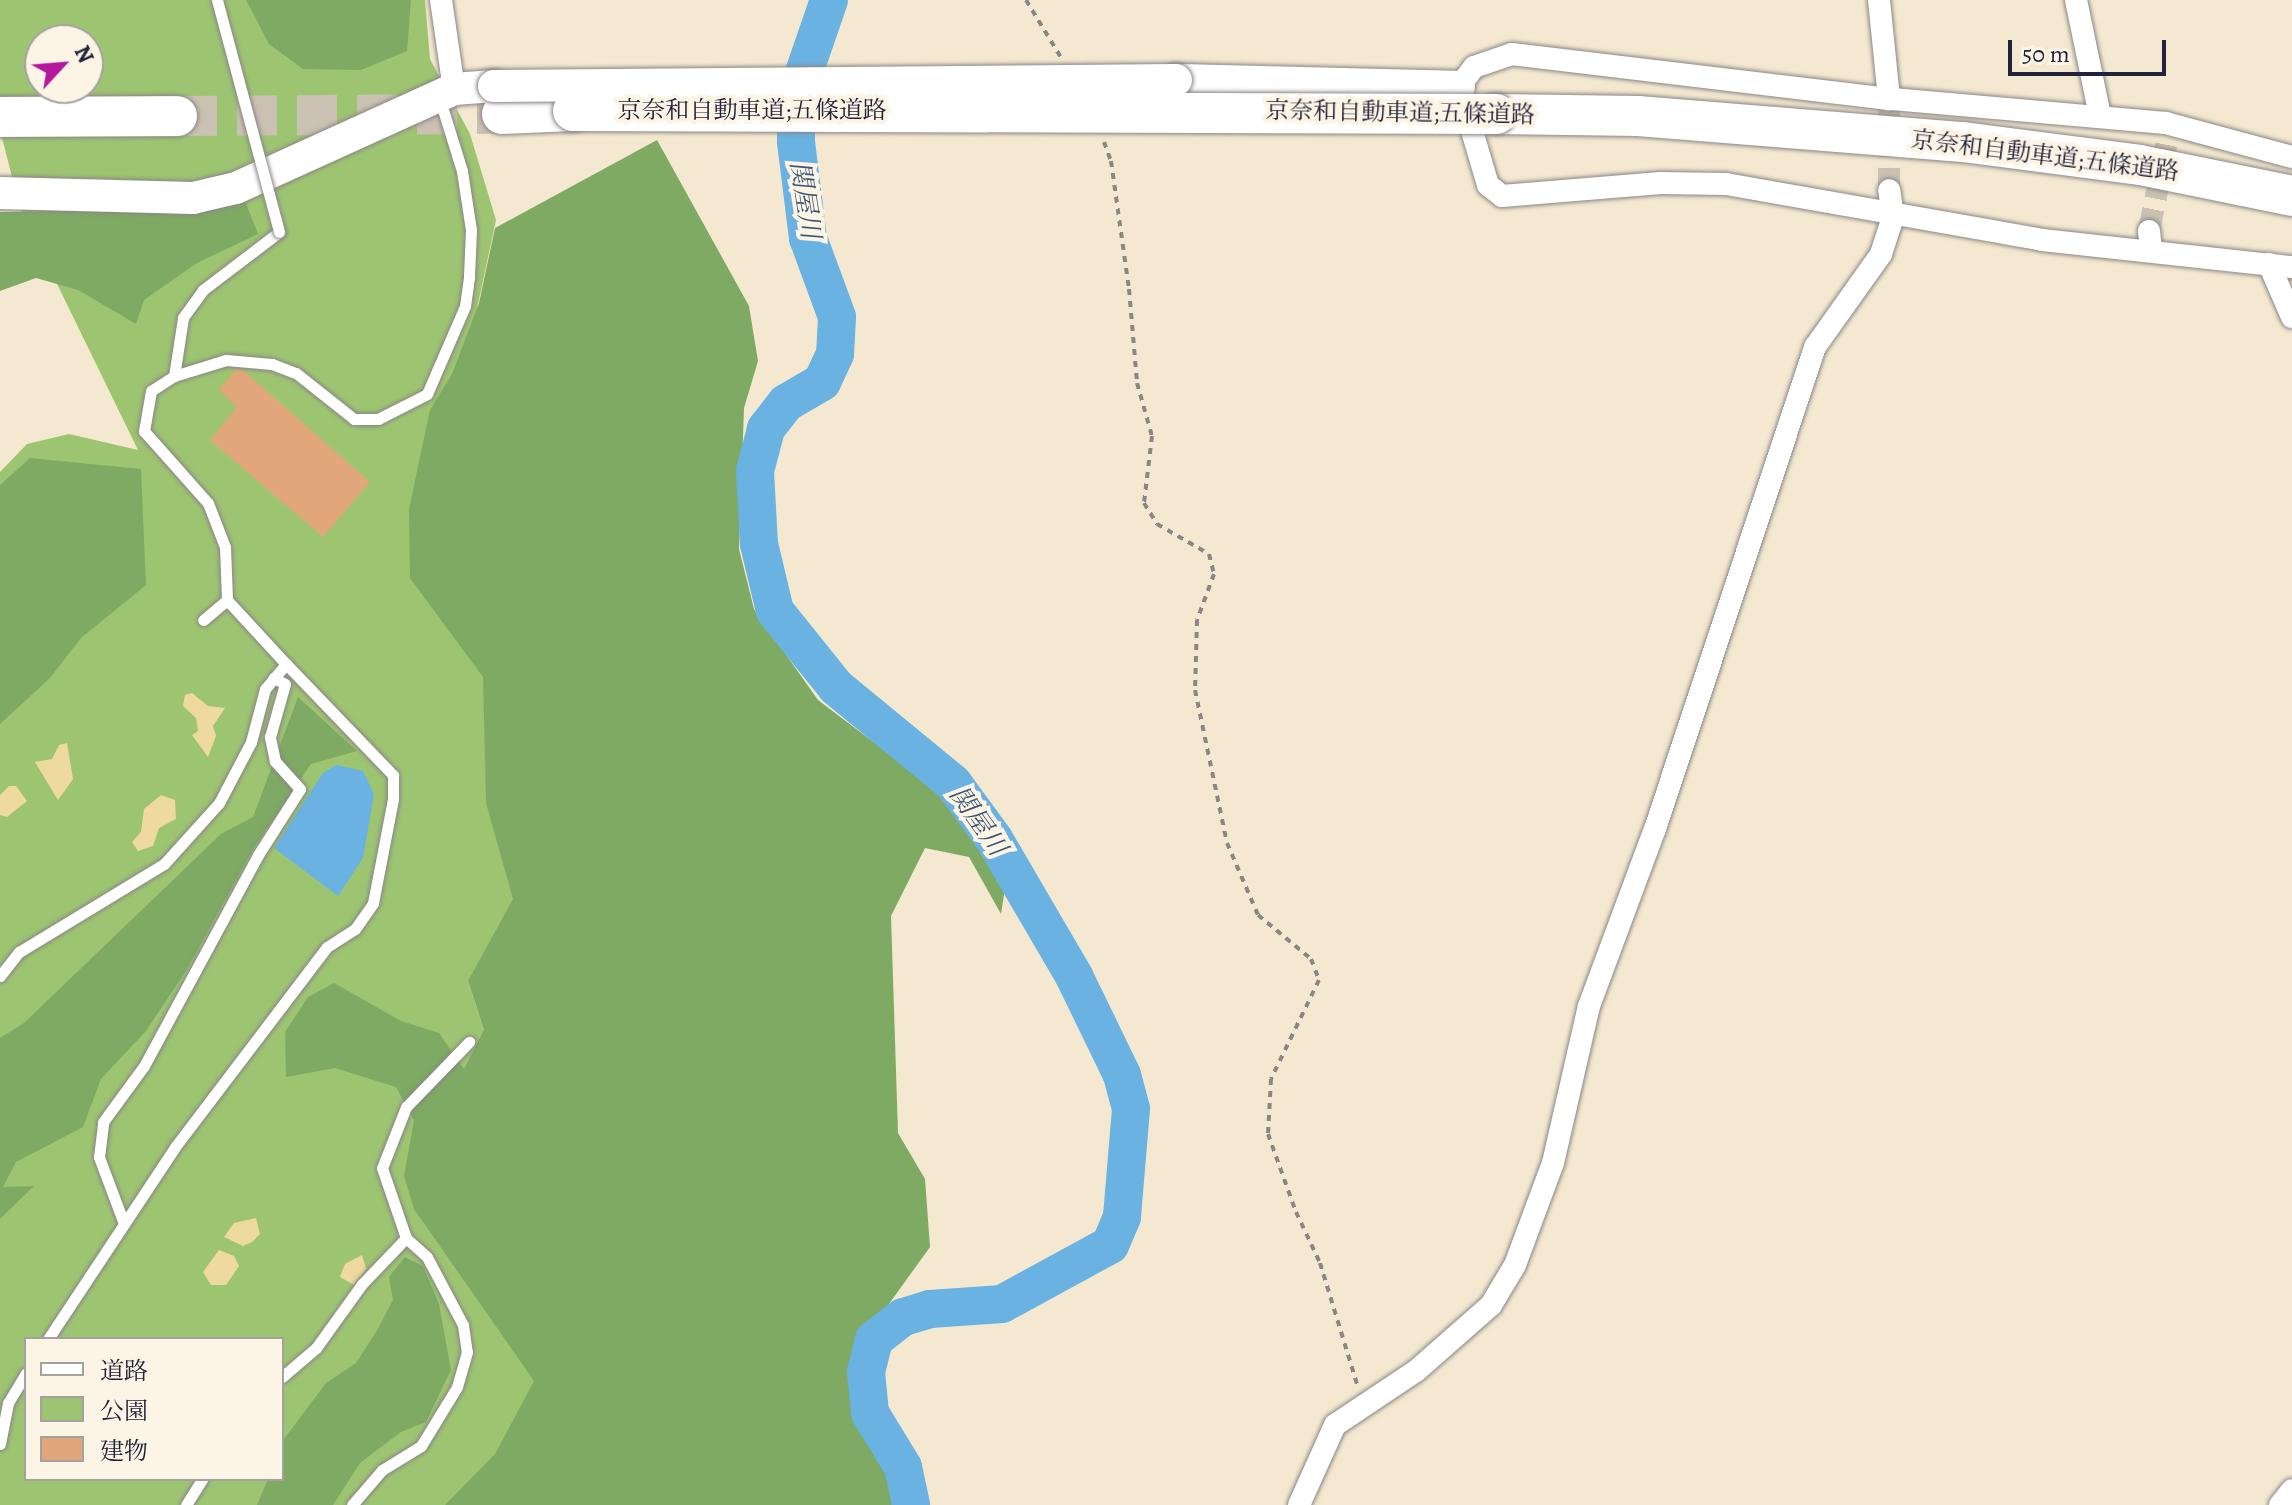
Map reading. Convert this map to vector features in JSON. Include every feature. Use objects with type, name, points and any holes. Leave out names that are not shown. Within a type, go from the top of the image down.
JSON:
[{"type":"highway","name":"京奈和自動車道;五條道路","points":[[498,100],[573,111],[1638,116],[1963,142],[2140,165],[2292,196]]},
{"type":"highway","points":[[0,117],[177,116]]},
{"type":"street","points":[[441,0],[446,92]]},
{"type":"street","points":[[1879,0],[1889,99]]},
{"type":"street","points":[[2076,0],[2100,116]]},
{"type":"street","points":[[1459,87],[1474,67],[1512,54],[1889,99],[2100,116],[2292,157]]},
{"type":"street","points":[[0,193],[193,198],[236,188],[446,92],[498,100],[1176,80],[1459,87]]},
{"type":"street","points":[[1459,87],[1488,185],[1502,196],[1660,183],[1726,184],[1799,194],[1893,217],[2150,241],[2292,267]]},
{"type":"street","points":[[1299,1505],[1335,1425],[1363,1403],[1416,1371],[1491,1305],[1515,1265],[1553,1163],[1589,1006],[1655,829],[1815,347],[1881,254],[1893,217],[1889,190]]},
{"type":"street","points":[[2269,264],[2292,317]]},
{"type":"street","points":[[2280,1505],[2292,1490]]},
{"type":"lane","points":[[174,376],[183,318],[203,290],[279,232],[217,0]]},
{"type":"lane","points":[[49,1337],[123,1221],[327,947],[355,929],[373,903],[393,799],[393,775],[227,600],[225,547],[208,503],[144,431],[151,391],[174,376],[226,360],[272,364],[296,373],[354,419],[378,419],[427,394],[465,306],[471,230],[446,92]]},
{"type":"lane","points":[[203,620],[227,600]]},
{"type":"lane","points":[[0,976],[19,952],[164,864],[196,830],[219,803],[251,742],[262,698],[286,664]]},
{"type":"lane","points":[[123,1221],[99,1157],[103,1122],[144,1066],[258,855],[300,789],[275,761],[270,737],[285,684],[274,678]]},
{"type":"lane","points":[[352,1505],[382,1470],[421,1446],[457,1387],[467,1352],[463,1325],[427,1257],[406,1238],[382,1168],[406,1107],[469,1042]]},
{"type":"lane","points":[[284,1375],[316,1348],[362,1284],[406,1238]]},
{"type":"lane","points":[[0,1444],[8,1403],[24,1376]]},
{"type":"lane","points":[[186,1505],[201,1481]]},
{"type":"path","points":[[1026,0],[1067,69]]},
{"type":"path","points":[[1100,133],[1111,161],[1137,383],[1152,436],[1144,503],[1157,524],[1209,554],[1214,574],[1197,620],[1195,690],[1227,843],[1258,915],[1311,959],[1319,980],[1271,1079],[1268,1134],[1296,1212],[1320,1263],[1363,1403]]},
{"type":"green space","points":[[0,0],[425,0],[430,59],[470,134],[496,220],[464,370],[497,674],[542,937],[468,981],[495,1064],[565,1395],[491,1505],[0,1505],[0,472],[27,444],[69,434],[138,450],[20,208],[0,130]]},
{"type":"green space","points":[[246,0],[411,0],[407,51],[361,70],[303,69],[269,44]]},
{"type":"green space","points":[[657,140],[749,306],[758,361],[744,408],[739,549],[754,609],[818,700],[938,791],[1006,882],[1001,914],[969,857],[925,848],[891,916],[898,1133],[925,1179],[930,1247],[876,1322],[854,1366],[858,1407],[900,1505],[445,1505],[495,1454],[534,1381],[414,1209],[404,1176],[414,1120],[396,1087],[335,1068],[286,1077],[285,1032],[308,997],[334,983],[401,1021],[439,1033],[464,1069],[484,1030],[468,981],[513,899],[486,803],[483,677],[410,578],[409,509],[430,410],[452,374],[479,303],[495,228]]},
{"type":"green space","points":[[245,201],[258,234],[197,263],[144,300],[136,324],[78,290],[36,278],[0,291],[0,212],[189,209]]},
{"type":"green space","points":[[30,458],[141,469],[146,585],[81,638],[50,678],[0,724],[0,485]]},
{"type":"green space","points":[[298,697],[357,751],[311,764],[253,849],[186,971],[146,1031],[101,1079],[83,1127],[16,1162],[3,1187],[34,1186],[0,1219],[0,1038],[24,1023],[221,834],[253,817]]},
{"type":"green space","points":[[405,1257],[423,1266],[439,1304],[451,1370],[426,1422],[401,1432],[360,1463],[333,1505],[257,1505],[267,1481],[284,1481],[284,1439],[326,1383],[356,1363],[376,1332],[393,1300],[389,1277]]},
{"type":"sand","points":[[192,693],[208,706],[225,708],[213,726],[216,736],[208,757],[192,735],[198,731],[196,718],[183,706],[185,695]]},
{"type":"sand","points":[[67,743],[73,779],[58,800],[35,762],[52,759],[59,745]]},
{"type":"sand","points":[[9,786],[16,786],[27,801],[7,817],[0,815],[0,795]]},
{"type":"sand","points":[[161,795],[175,800],[176,819],[159,828],[153,846],[138,851],[132,842],[141,832],[144,809]]},
{"type":"sand","points":[[256,1218],[260,1234],[252,1242],[243,1246],[224,1237],[234,1223]]},
{"type":"sand","points":[[219,1250],[234,1256],[239,1266],[226,1285],[211,1285],[203,1272]]},
{"type":"sand","points":[[362,1255],[366,1269],[354,1285],[340,1277],[345,1264]]},
{"type":"water","points":[[336,765],[363,771],[374,794],[363,858],[338,896],[274,848],[323,773]]},
{"type":"building","points":[[236,369],[243,370],[370,482],[323,537],[210,440],[237,407],[219,390]]},
{"type":"waterway","name":"関屋川","points":[[829,0],[796,96],[796,142],[808,238],[837,317],[835,354],[822,382],[786,403],[766,429],[755,471],[759,544],[775,611],[836,687],[953,783],[994,839],[1074,976],[1122,1075],[1131,1109],[1122,1217],[1110,1245],[1002,1304],[930,1309],[903,1317],[874,1340],[866,1372],[870,1413],[903,1467],[911,1505]]},
{"type":"tunnel","points":[[1889,99],[1889,190]]},
{"type":"tunnel","points":[[177,116],[502,114]]},
{"type":"tunnel","points":[[2149,231],[2167,141]]}]
